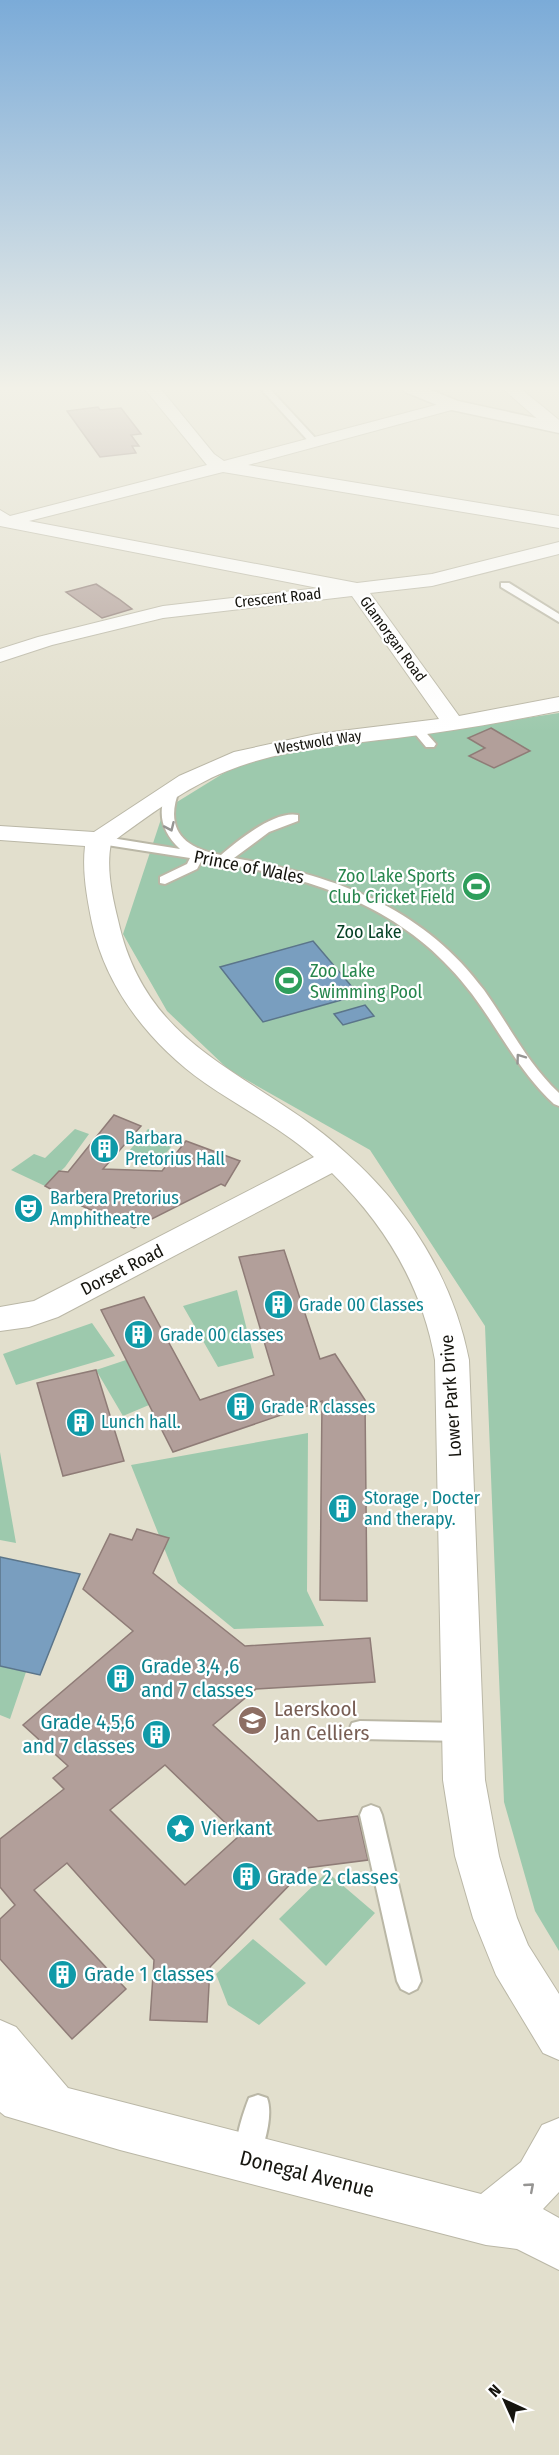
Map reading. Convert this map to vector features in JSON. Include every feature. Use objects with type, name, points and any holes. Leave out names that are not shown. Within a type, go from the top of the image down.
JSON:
[{"type":"street","points":[[2,520],[73,503]]},
{"type":"street","points":[[442,503],[559,522]]},
{"type":"street","name":"Glamorgan Road","points":[[2,520],[357,589],[453,723]]},
{"type":"street","name":"Crescent Road","points":[[0,656],[64,635],[163,612],[448,576],[559,548]]},
{"type":"street","name":"Westwold Way","points":[[99,840],[174,788],[218,766],[250,754],[331,739],[423,736],[453,723],[559,704]]},
{"type":"street","points":[[0,833],[99,840]]},
{"type":"street","name":"Lower Park Drive","points":[[99,840],[96,858],[108,942],[122,977],[140,1004],[168,1035],[213,1076],[288,1123],[335,1159],[371,1197],[423,1270],[442,1311],[449,1337],[464,1780],[477,1856],[495,1918],[512,1960],[559,2036],[559,2057]]},
{"type":"street","name":"Dorset Road","points":[[0,1319],[29,1315],[46,1309],[335,1159]]},
{"type":"street","name":"Donegal Avenue","points":[[0,2043],[23,2096],[247,2158],[532,2228]]},
{"type":"street","points":[[532,2228],[533,2187],[551,2164],[559,2142]]},
{"type":"lane","points":[[505,585],[559,619]]},
{"type":"lane","points":[[165,880],[192,866],[197,856],[169,830],[165,806],[174,788]]},
{"type":"lane","points":[[222,861],[248,838],[274,824],[294,818]]},
{"type":"lane","name":"Prince of Wales","points":[[99,840],[197,856],[318,882],[349,892],[391,912],[467,978],[536,1080],[559,1101]]},
{"type":"lane","points":[[360,1730],[463,1732]]},
{"type":"lane","points":[[371,1815],[408,1981]]},
{"type":"lane","points":[[247,2158],[258,2107]]},
{"type":"green space","name":"Zoo Lake","points":[[559,713],[559,1951],[535,1911],[504,1802],[485,1326],[370,1150],[229,1070],[167,1011],[123,934],[164,810],[245,760]]},
{"type":"green space","points":[[75,1129],[89,1134],[65,1167],[45,1186],[11,1170],[34,1154],[45,1158]]},
{"type":"green space","points":[[148,1129],[177,1139],[161,1160],[129,1151]]},
{"type":"green space","points":[[237,1290],[254,1358],[218,1367],[183,1306]]},
{"type":"green space","points":[[92,1323],[115,1356],[16,1385],[3,1354]]},
{"type":"green space","points":[[126,1360],[149,1405],[123,1416],[96,1370]]},
{"type":"green space","points":[[308,1433],[307,1591],[324,1626],[234,1629],[178,1583],[131,1465]]},
{"type":"green space","points":[[0,1452],[16,1543],[0,1540]]},
{"type":"green space","points":[[0,1666],[26,1672],[10,1719],[0,1715]]},
{"type":"green space","points":[[327,1872],[375,1913],[326,1966],[279,1919]]},
{"type":"green space","points":[[253,1939],[306,1983],[259,2025],[228,2005],[216,1974]]},
{"type":"water","name":"Zoo Lake Swimming Pool","points":[[313,941],[359,995],[263,1022],[220,967]]},
{"type":"water","points":[[365,1005],[374,1016],[343,1025],[334,1014]]},
{"type":"water","points":[[0,1557],[80,1574],[40,1675],[0,1666]]},
{"type":"building","points":[[96,584],[132,609],[102,618],[66,592]]},
{"type":"building","points":[[491,728],[530,751],[494,768],[469,756],[485,748],[468,738]]},
{"type":"building","points":[[114,1115],[141,1126],[103,1169],[162,1171],[186,1141],[240,1161],[225,1186],[221,1184],[134,1228],[82,1206],[45,1186],[59,1171],[68,1172]]},
{"type":"building","points":[[284,1250],[320,1359],[335,1354],[365,1400],[367,1601],[320,1600],[322,1401],[173,1452],[101,1310],[144,1297],[200,1400],[274,1375],[239,1257]]},
{"type":"building","name":"Lunch hall.","points":[[96,1370],[124,1461],[63,1476],[37,1383]]},
{"type":"building","points":[[137,1529],[169,1538],[153,1573],[245,1646],[370,1638],[375,1682],[256,1689],[213,1725],[318,1821],[358,1816],[368,1860],[306,1868],[210,1967],[207,2022],[150,2020],[154,1960],[67,1863],[34,1890],[126,1989],[72,2039],[0,1959],[0,1919],[15,1905],[0,1887],[0,1839],[64,1789],[53,1778],[68,1766],[23,1725],[133,1631],[83,1589],[110,1534],[132,1540]],"holes":[[[165,1765],[239,1836],[185,1885],[110,1810]]]},
{"type":"place","name":"Zoo Lake Sports Club Cricket Field","points":[[476,886]]},
{"type":"place","name":"Zoo Lake Swimming Pool","points":[[289,981]]},
{"type":"place","name":"Barbara Pretorius Hall","points":[[104,1148]]},
{"type":"place","name":"Barbera Pretorius Amphitheatre","points":[[29,1208]]},
{"type":"place","name":"Grade 00 Classes","points":[[278,1305]]},
{"type":"place","name":"Grade 00 classes","points":[[139,1335]]},
{"type":"place","name":"Grade R classes","points":[[240,1407]]},
{"type":"place","name":"Lunch hall.","points":[[80,1422]]},
{"type":"place","name":"Storage , Docter and therapy.","points":[[343,1508]]},
{"type":"place","name":"Grade 3,4 ,6 and 7 classes","points":[[120,1678]]},
{"type":"place","name":"Laerskool Jan Celliers","points":[[253,1721]]},
{"type":"place","name":"Grade 4,5,6 and 7 classes","points":[[156,1734]]},
{"type":"place","name":"Vierkant","points":[[180,1828]]},
{"type":"place","name":"Grade 2 classes","points":[[246,1877]]},
{"type":"place","name":"Grade 1 classes","points":[[63,1974]]}]
